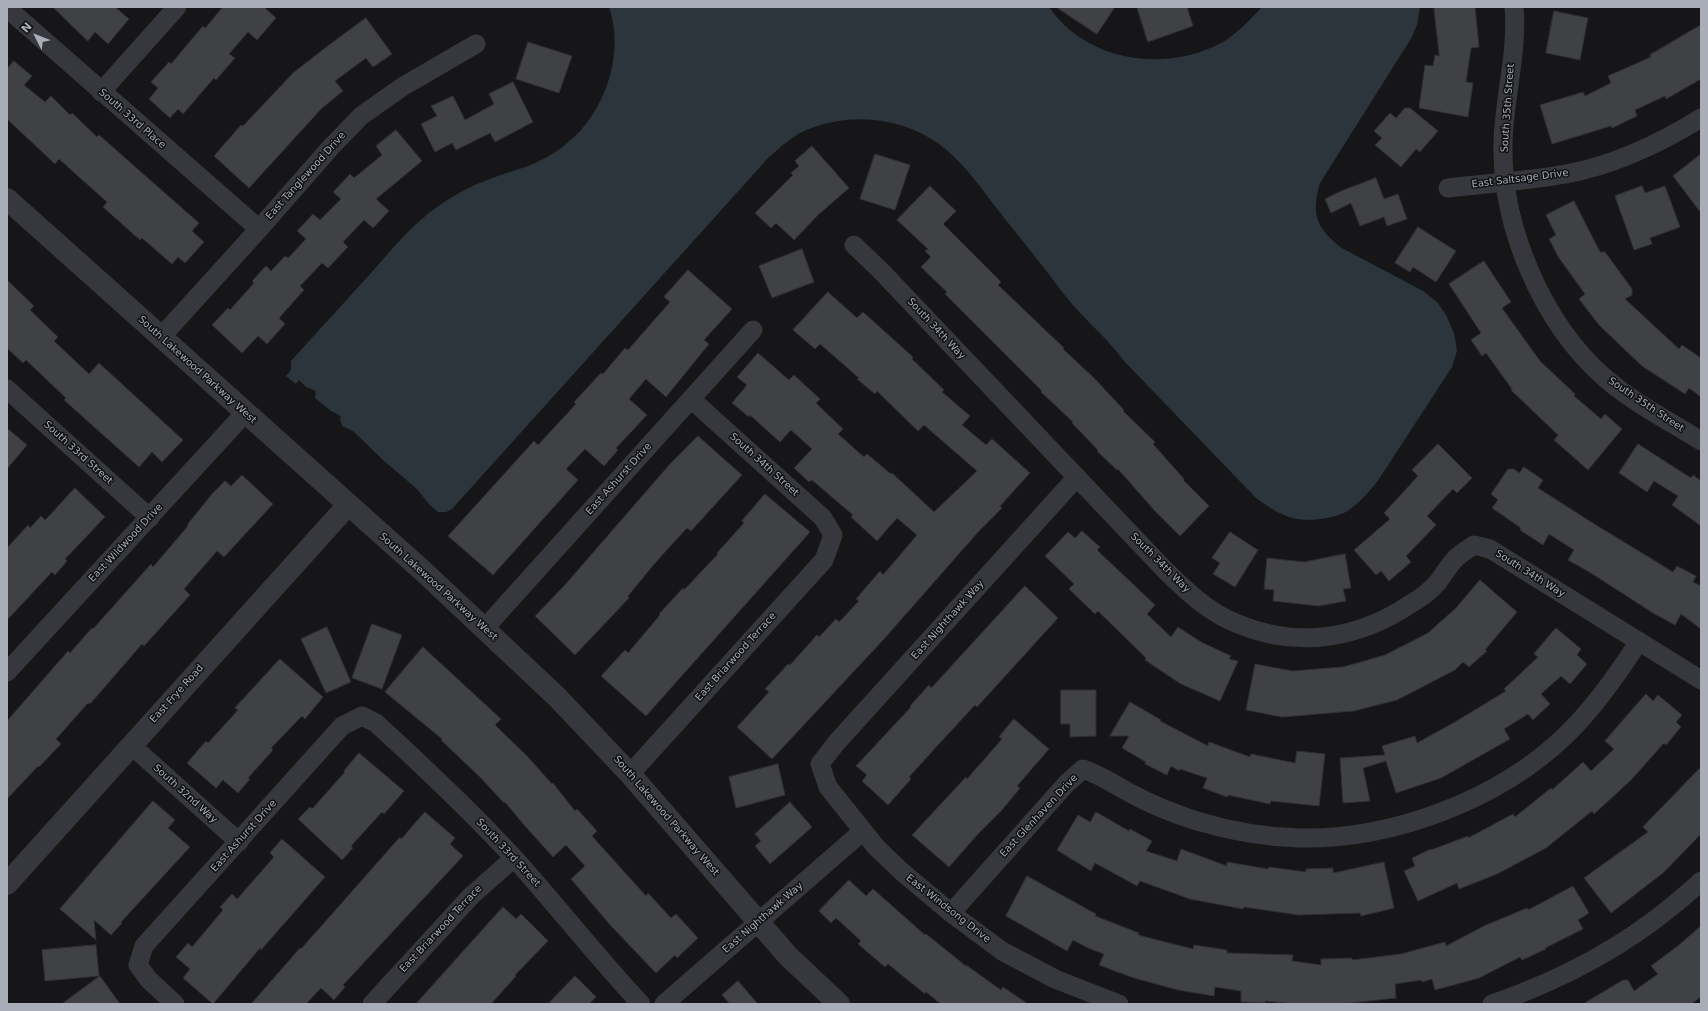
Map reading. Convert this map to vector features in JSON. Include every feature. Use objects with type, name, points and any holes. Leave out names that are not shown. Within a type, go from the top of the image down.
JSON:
[{"type":"street","points":[[101,92],[177,7]]},
{"type":"street","name":"South 35th Street","points":[[1514,7],[1514,28],[1503,143],[1506,181],[1513,224],[1521,251],[1553,316],[1605,377],[1629,396],[1701,441]]},
{"type":"street","name":"South 33rd Place","points":[[7,8],[259,229]]},
{"type":"street","name":"East Tanglewood Drive","points":[[161,337],[331,147],[362,116],[402,87],[476,44]]},
{"type":"street","name":"East Saltsage Drive","points":[[1448,188],[1567,174],[1602,165],[1634,154],[1671,137],[1701,118]]},
{"type":"street","name":"South Lakewood Parkway West","points":[[7,199],[424,572],[557,697],[630,774],[788,956],[839,1004]]},
{"type":"street","name":"South 34th Way","points":[[854,245],[882,272],[1186,591],[1237,624],[1268,634],[1310,639],[1350,633],[1380,622],[1413,603],[1437,583],[1456,557],[1474,545],[1490,549],[1701,680]]},
{"type":"street","name":"East Ashurst Drive","points":[[484,629],[754,330]]},
{"type":"street","name":"South 33rd Street","points":[[7,389],[150,518]]},
{"type":"street","name":"South 34th Street","points":[[691,399],[823,518],[833,535]]},
{"type":"street","name":"East Wildwood Drive","points":[[7,672],[245,413]]},
{"type":"street","name":"East Nighthawk Way","points":[[820,764],[837,742],[1077,478]]},
{"type":"street","name":"East Frye Road","points":[[7,884],[348,505]]},
{"type":"street","name":"East Briarwood Terrace","points":[[630,774],[824,560],[833,535]]},
{"type":"street","name":"East Glenhaven Drive","points":[[951,913],[1062,789],[1083,769],[1103,776],[1132,794],[1198,821],[1266,836],[1299,838],[1334,837],[1386,830],[1457,807],[1492,789],[1523,770],[1566,736],[1606,691],[1639,641]]},
{"type":"street","name":"East Ashurst Drive","points":[[175,1004],[149,980],[138,965],[144,946],[342,726],[362,716]]},
{"type":"street","name":"South 33rd Street","points":[[362,716],[376,723],[434,776],[514,858],[640,1004]]},
{"type":"street","name":"South 32nd Way","points":[[131,745],[239,842]]},
{"type":"street","name":"East Windsong Drive","points":[[820,764],[828,787],[876,847],[901,871],[951,913],[1008,954],[1055,979],[1118,1004]]},
{"type":"street","name":"East Nighthawk Way","points":[[664,1004],[863,831]]},
{"type":"street","name":"East Briarwood Terrace","points":[[372,1004],[471,896],[514,858]]},
{"type":"street","points":[[1492,1004],[1556,980],[1601,956],[1659,917],[1701,881]]},
{"type":"shaded area","points":[[609,7],[1049,7],[1065,26],[1084,40],[1105,50],[1128,57],[1152,59],[1176,58],[1199,52],[1221,43],[1238,31],[1262,7],[1420,7],[1417,25],[1412,37],[1320,183],[1317,194],[1316,212],[1325,233],[1340,247],[1423,291],[1437,302],[1446,315],[1454,333],[1457,351],[1452,367],[1379,479],[1358,503],[1344,513],[1322,519],[1306,520],[1284,515],[1273,510],[1257,499],[1124,361],[1070,302],[957,159],[939,144],[925,135],[909,128],[876,120],[842,120],[803,131],[769,157],[452,509],[446,512],[438,512],[429,504],[417,489],[383,460],[353,431],[342,426],[340,419],[341,416],[331,411],[315,398],[316,391],[306,387],[299,380],[296,384],[286,376],[291,370],[291,361],[398,242],[429,213],[474,185],[528,166],[547,157],[571,140],[581,130],[590,119],[604,93],[609,79],[615,43],[612,16]]},
{"type":"building","points":[[53,7],[115,7],[129,19],[108,44],[95,32],[88,41]]},
{"type":"building","points":[[223,7],[264,7],[276,18],[257,40],[248,32],[229,54],[235,58],[216,80],[214,78],[183,114],[178,109],[170,118],[149,99],[158,88],[151,82],[169,62],[171,64],[203,26],[205,28]]},
{"type":"building","points":[[1056,7],[1115,7],[1097,34]]},
{"type":"building","points":[[1137,7],[1187,7],[1193,26],[1148,42]]},
{"type":"building","points":[[1434,7],[1475,7],[1479,47],[1471,48],[1466,82],[1473,83],[1468,117],[1419,108],[1425,65],[1433,66],[1435,55],[1439,56]]},
{"type":"building","points":[[1554,11],[1588,18],[1580,60],[1546,53]]},
{"type":"building","points":[[366,18],[392,54],[373,67],[366,58],[335,81],[343,91],[322,108],[249,188],[214,156],[241,125],[243,126],[293,73]]},
{"type":"building","points":[[1701,25],[1701,79],[1666,99],[1665,96],[1635,110],[1637,116],[1612,128],[1611,126],[1552,144],[1540,105],[1583,92],[1585,96],[1611,83],[1608,76],[1651,57],[1650,55]]},
{"type":"building","points":[[528,42],[572,56],[559,93],[516,79]]},
{"type":"building","points":[[14,61],[32,76],[24,85],[45,102],[51,96],[70,115],[72,113],[97,137],[99,135],[199,223],[192,231],[204,242],[185,263],[178,257],[172,264],[142,238],[140,240],[103,207],[107,202],[59,159],[55,164],[7,119],[7,69]]},
{"type":"building","points":[[513,82],[533,122],[495,142],[490,133],[456,150],[452,143],[435,152],[421,124],[437,116],[431,106],[453,96],[465,120],[494,104],[489,94]]},
{"type":"building","points":[[1405,108],[1410,108],[1438,131],[1420,152],[1416,149],[1401,167],[1375,145],[1382,138],[1374,131],[1390,113],[1396,118]]},
{"type":"building","points":[[396,130],[422,161],[376,199],[389,211],[373,228],[364,220],[343,242],[348,247],[328,268],[322,263],[300,286],[304,290],[279,318],[285,324],[267,344],[258,336],[242,353],[212,325],[228,308],[230,310],[254,283],[252,281],[266,266],[271,271],[285,256],[288,258],[306,239],[297,231],[313,214],[320,220],[341,199],[333,192],[350,174],[354,178],[382,155],[376,146]]},
{"type":"building","points":[[812,146],[849,188],[818,215],[794,240],[776,223],[771,228],[755,213],[793,175],[791,173],[799,166],[795,161]]},
{"type":"building","points":[[875,154],[910,165],[895,210],[860,199]]},
{"type":"building","points":[[1701,154],[1701,213],[1673,176]]},
{"type":"building","points":[[1376,178],[1384,199],[1398,194],[1407,219],[1387,226],[1384,217],[1360,226],[1351,203],[1331,213],[1325,199],[1341,191]]},
{"type":"building","points":[[930,186],[956,211],[943,224],[1001,282],[998,285],[1094,378],[1124,410],[1123,411],[1155,442],[1153,444],[1184,479],[1183,480],[1209,506],[1180,536],[1154,510],[1118,469],[1117,470],[1097,451],[1098,450],[1072,423],[1073,422],[1041,392],[1042,391],[945,294],[947,292],[921,267],[931,257],[925,251],[928,249],[897,220]]},
{"type":"building","points":[[1642,186],[1645,193],[1665,186],[1680,227],[1650,238],[1652,244],[1634,250],[1615,196]]},
{"type":"building","points":[[1574,201],[1600,252],[1605,252],[1632,289],[1632,295],[1625,299],[1679,349],[1682,345],[1701,358],[1701,397],[1689,388],[1685,394],[1642,366],[1599,325],[1579,299],[1585,294],[1559,258],[1549,239],[1556,235],[1546,215]]},
{"type":"building","points":[[1418,227],[1456,251],[1436,282],[1413,267],[1410,272],[1395,263]]},
{"type":"building","points":[[802,249],[814,282],[772,298],[759,266]]},
{"type":"building","points":[[1484,261],[1511,302],[1502,308],[1540,361],[1575,394],[1574,396],[1601,419],[1605,414],[1622,429],[1588,470],[1554,440],[1558,435],[1511,390],[1512,389],[1486,353],[1482,356],[1471,340],[1481,333],[1449,284]]},
{"type":"building","points":[[688,270],[732,309],[704,340],[709,344],[666,397],[646,379],[629,399],[647,415],[616,448],[618,450],[604,466],[585,449],[566,469],[578,480],[493,575],[448,536],[534,441],[538,445],[576,404],[574,402],[601,373],[603,374],[625,348],[628,350],[670,302],[664,297]]},
{"type":"building","points":[[7,280],[34,306],[30,310],[58,337],[54,341],[89,374],[99,363],[183,440],[162,462],[152,452],[139,467],[64,400],[66,398],[26,360],[23,363],[7,348]]},
{"type":"building","points":[[828,292],[857,318],[863,312],[913,357],[912,359],[944,390],[942,392],[970,416],[962,425],[986,445],[992,439],[1030,473],[1000,506],[1002,508],[979,531],[884,639],[772,759],[737,727],[769,692],[765,689],[788,664],[790,665],[817,635],[819,637],[836,619],[839,622],[859,601],[856,599],[880,571],[883,575],[917,535],[897,518],[877,541],[851,517],[853,515],[812,480],[809,482],[794,468],[812,449],[791,430],[780,442],[750,415],[749,417],[732,403],[747,385],[737,377],[758,353],[789,380],[794,375],[820,399],[816,403],[843,429],[838,434],[864,457],[867,454],[891,474],[892,473],[934,512],[977,471],[924,425],[918,431],[877,391],[875,394],[820,344],[815,349],[793,330]]},
{"type":"building","points":[[7,428],[27,445],[7,469]]},
{"type":"building","points":[[698,436],[742,475],[691,531],[687,528],[655,563],[628,596],[629,598],[575,655],[535,616],[564,586],[670,464]]},
{"type":"building","points":[[1438,444],[1472,478],[1457,493],[1453,489],[1427,516],[1436,525],[1406,556],[1411,562],[1389,581],[1381,571],[1376,575],[1354,550],[1390,519],[1384,513],[1418,476],[1412,470]]},
{"type":"building","points":[[1638,444],[1691,478],[1693,475],[1701,481],[1701,526],[1672,505],[1678,496],[1654,481],[1647,492],[1619,473]]},
{"type":"building","points":[[1524,467],[1543,480],[1538,488],[1591,522],[1673,572],[1677,566],[1696,576],[1693,582],[1701,586],[1701,629],[1681,614],[1675,625],[1653,613],[1568,560],[1574,550],[1549,534],[1543,545],[1520,530],[1521,528],[1492,508],[1498,500],[1491,494],[1508,469],[1514,469],[1519,473]]},
{"type":"building","points":[[242,475],[273,504],[224,557],[217,551],[184,589],[190,595],[144,646],[142,644],[90,704],[88,703],[56,739],[61,744],[7,799],[7,721],[68,651],[70,653],[92,628],[93,629],[151,564],[153,567],[188,526],[187,525],[212,494],[225,481],[231,486]]},
{"type":"building","points":[[75,488],[105,517],[65,559],[67,561],[55,575],[52,572],[7,620],[7,548],[28,525],[30,528],[41,516],[45,520]]},
{"type":"building","points":[[765,494],[810,532],[646,716],[601,676],[625,650],[628,653],[660,615],[659,614],[718,554],[717,553],[744,523],[742,521]]},
{"type":"building","points":[[1082,531],[1100,547],[1097,550],[1155,605],[1147,614],[1171,637],[1178,627],[1201,642],[1231,656],[1229,659],[1238,661],[1220,701],[1181,684],[1145,660],[1146,658],[1098,611],[1095,614],[1069,589],[1074,584],[1045,556],[1068,532],[1075,538]]},
{"type":"building","points":[[1230,532],[1258,550],[1235,587],[1213,574],[1220,563],[1212,558]]},
{"type":"building","points":[[1345,554],[1351,588],[1343,589],[1346,601],[1319,606],[1273,601],[1274,590],[1264,589],[1267,558],[1304,562]]},
{"type":"building","points":[[1480,580],[1517,612],[1485,650],[1487,651],[1469,667],[1463,662],[1455,670],[1397,700],[1354,711],[1282,717],[1246,710],[1255,664],[1292,671],[1343,667],[1385,655],[1428,633],[1456,608]]},
{"type":"building","points":[[1025,586],[1058,618],[977,707],[975,705],[938,745],[909,777],[911,779],[888,805],[862,781],[867,775],[856,766],[911,707],[910,706],[929,685],[931,688]]},
{"type":"building","points":[[372,624],[402,635],[382,689],[352,678]]},
{"type":"building","points":[[327,627],[351,682],[326,693],[301,639]]},
{"type":"building","points":[[1556,628],[1581,649],[1577,655],[1587,664],[1570,684],[1561,676],[1541,694],[1550,704],[1533,720],[1528,714],[1504,729],[1510,739],[1441,778],[1396,793],[1386,761],[1363,768],[1370,801],[1343,803],[1340,758],[1385,755],[1382,746],[1415,736],[1417,743],[1455,722],[1506,691],[1504,689],[1538,657],[1534,654]]},
{"type":"building","points":[[423,647],[501,719],[495,725],[527,756],[552,784],[553,783],[575,811],[577,809],[597,831],[592,836],[646,896],[648,893],[671,918],[676,914],[698,938],[677,958],[675,955],[656,973],[612,927],[571,879],[585,866],[566,845],[553,857],[505,802],[504,803],[480,777],[441,740],[442,739],[385,692]]},
{"type":"building","points":[[280,659],[323,697],[305,719],[302,716],[271,748],[273,750],[248,778],[250,779],[238,793],[223,780],[216,788],[187,763],[206,741],[208,743],[238,710],[235,708]]},
{"type":"building","points":[[1061,690],[1096,690],[1096,736],[1070,737],[1070,724],[1061,724]]},
{"type":"building","points":[[1646,694],[1653,701],[1658,695],[1682,715],[1676,722],[1681,727],[1666,745],[1664,743],[1631,780],[1594,814],[1592,811],[1546,848],[1497,874],[1459,889],[1457,883],[1418,901],[1404,871],[1415,866],[1412,858],[1431,849],[1468,836],[1468,838],[1513,814],[1515,817],[1551,788],[1552,790],[1583,762],[1591,771],[1614,749],[1605,741]]},
{"type":"building","points":[[1130,702],[1161,720],[1160,721],[1208,746],[1209,742],[1250,757],[1251,754],[1295,763],[1297,751],[1325,754],[1319,806],[1271,801],[1270,804],[1228,795],[1227,797],[1203,788],[1207,778],[1180,769],[1179,771],[1171,766],[1167,775],[1145,764],[1146,762],[1122,748],[1129,736],[1110,736]]},
{"type":"building","points":[[1014,719],[1049,749],[1017,786],[1020,788],[1002,810],[977,835],[949,867],[912,835],[966,777],[967,779],[1002,739],[999,737]]},
{"type":"building","points":[[359,753],[404,791],[384,814],[382,812],[351,846],[353,848],[342,860],[298,819],[310,807],[312,809],[345,772],[344,771]]},
{"type":"building","points":[[778,764],[785,795],[736,808],[729,777]]},
{"type":"building","points":[[1701,767],[1701,834],[1663,873],[1611,913],[1584,878],[1648,832],[1643,827]]},
{"type":"building","points":[[153,801],[175,820],[168,828],[190,847],[121,922],[122,923],[111,935],[94,920],[96,940],[60,909]]},
{"type":"building","points":[[790,802],[812,827],[770,864],[755,846],[761,841],[755,834]]},
{"type":"building","points":[[425,812],[455,838],[450,844],[463,856],[343,985],[345,987],[334,1000],[321,988],[306,1004],[251,1004],[400,837],[401,839]]},
{"type":"building","points":[[1096,812],[1129,831],[1130,829],[1152,841],[1146,851],[1177,861],[1181,849],[1227,866],[1227,862],[1268,869],[1269,867],[1306,872],[1306,869],[1333,868],[1333,873],[1384,862],[1394,908],[1361,916],[1360,913],[1299,915],[1244,907],[1243,909],[1190,899],[1140,881],[1137,886],[1095,863],[1091,871],[1057,850],[1078,815],[1090,822]]},
{"type":"building","points":[[282,839],[325,877],[261,950],[260,948],[213,1004],[183,978],[190,969],[176,957],[188,943],[192,947],[223,910],[220,907],[232,894],[237,899],[274,857],[270,853]]},
{"type":"building","points":[[1027,876],[1096,914],[1095,916],[1139,933],[1138,935],[1193,949],[1194,945],[1227,950],[1227,953],[1293,955],[1292,961],[1321,965],[1321,959],[1352,958],[1352,960],[1401,954],[1445,942],[1446,946],[1484,926],[1527,908],[1528,910],[1573,886],[1589,913],[1578,920],[1583,929],[1545,948],[1546,949],[1522,960],[1520,957],[1479,978],[1435,990],[1432,979],[1422,982],[1421,980],[1395,984],[1396,998],[1343,1004],[1295,1004],[1265,1001],[1265,1003],[1241,1002],[1241,991],[1215,987],[1214,996],[1178,990],[1134,978],[1099,965],[1104,954],[1073,940],[1067,951],[1006,916]]},
{"type":"building","points":[[849,880],[866,896],[873,889],[925,935],[926,934],[966,966],[1001,990],[1003,987],[1028,1004],[941,1004],[926,992],[925,994],[888,964],[885,967],[858,944],[861,941],[836,918],[831,923],[819,911]]},
{"type":"building","points":[[503,907],[516,919],[521,914],[548,941],[515,975],[516,976],[491,1004],[416,1004]]},
{"type":"building","points":[[1701,926],[1701,997],[1691,1004],[1583,1004],[1623,980],[1628,980],[1634,991],[1658,974],[1651,966]]},
{"type":"building","points":[[96,945],[99,976],[45,981],[42,950]]},
{"type":"building","points":[[100,976],[120,1004],[62,1004]]},
{"type":"building","points":[[575,976],[596,997],[589,1004],[548,1004]]},
{"type":"building","points":[[738,981],[758,1004],[730,1004],[722,995]]}]
